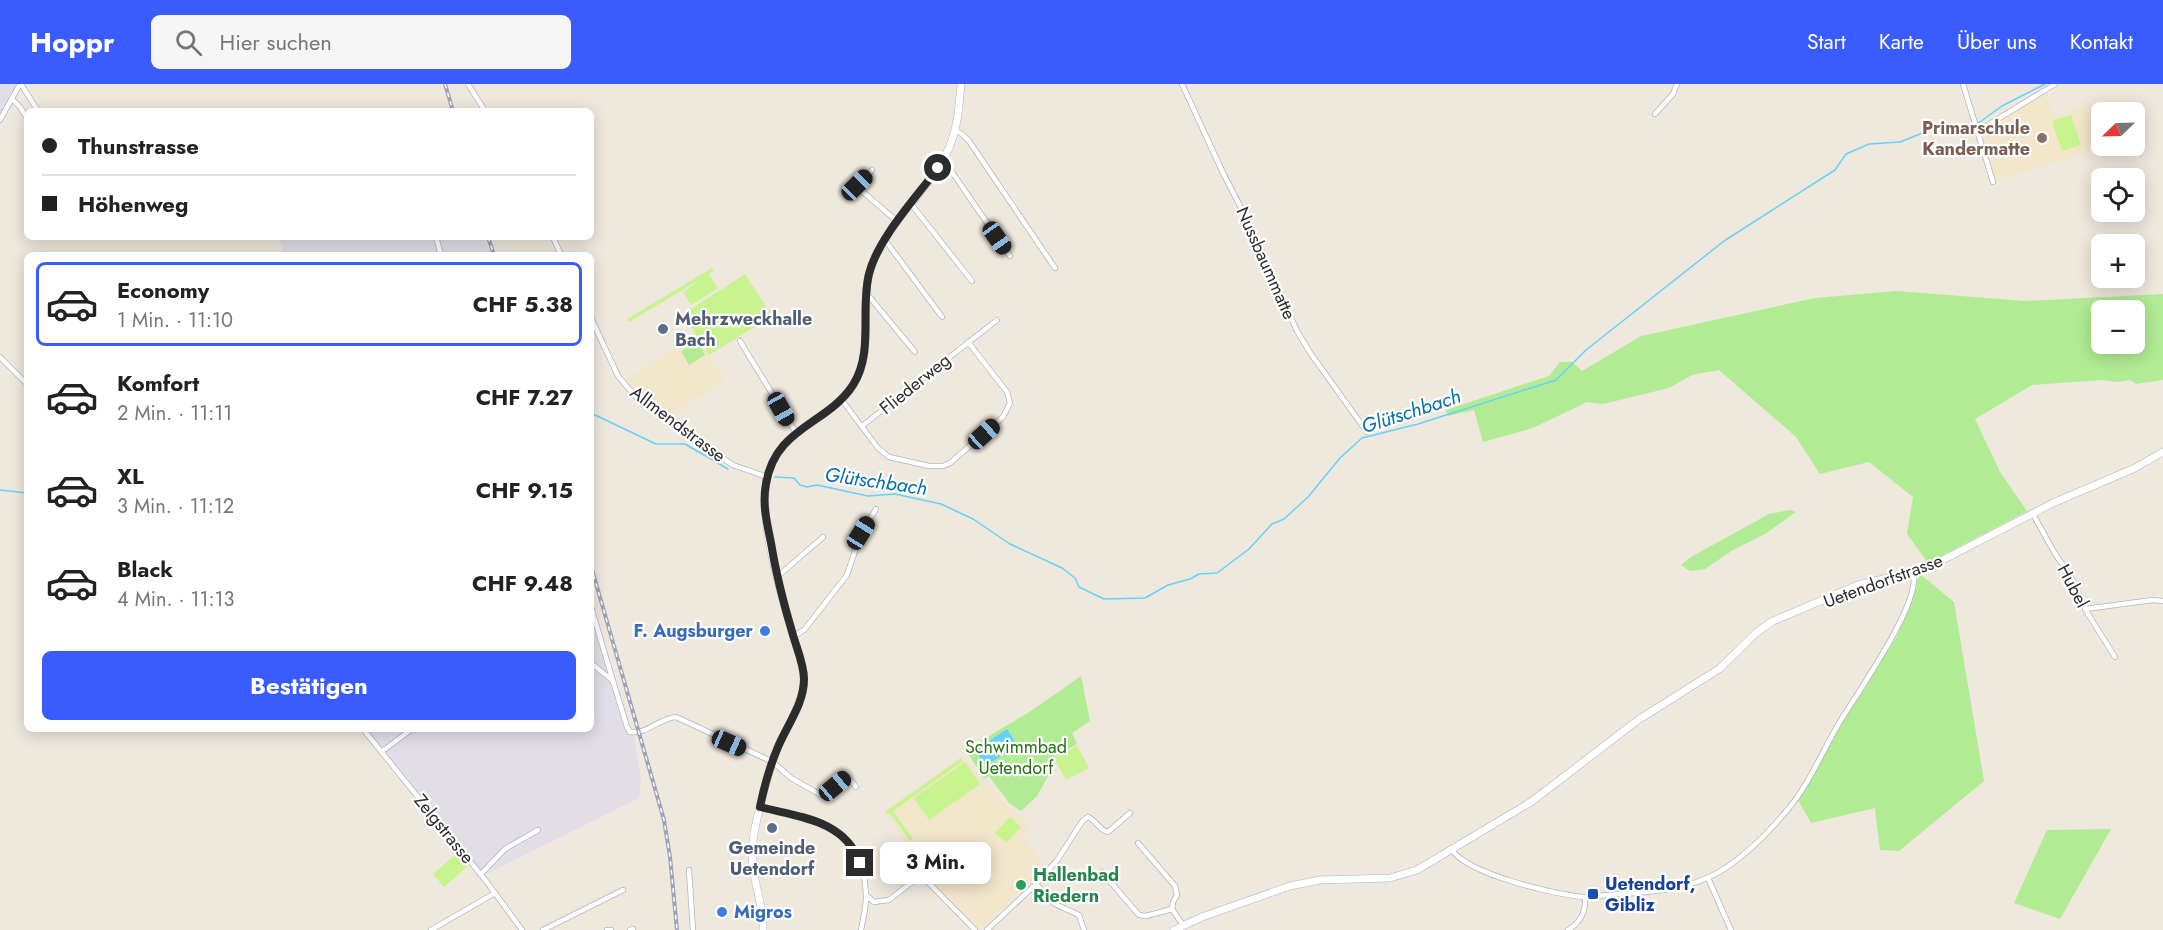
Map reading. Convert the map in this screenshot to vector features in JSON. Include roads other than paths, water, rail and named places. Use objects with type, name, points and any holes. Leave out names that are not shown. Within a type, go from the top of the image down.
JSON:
[{"type":"street","points":[[0,120],[20,84],[36,108]]},
{"type":"street","points":[[468,84],[483,108]]},
{"type":"street","points":[[763,930],[761,906],[752,862],[753,843],[760,807],[773,762],[803,688],[803,672],[777,577],[765,513],[767,477],[778,453],[796,433],[841,399],[854,383],[862,366],[866,293],[872,264],[885,240],[943,159],[955,130],[961,84]]},
{"type":"street","name":"Nussbaummatte","points":[[1182,84],[1220,167],[1250,223],[1297,331],[1367,432]]},
{"type":"street","points":[[1655,114],[1673,94],[1677,84]]},
{"type":"street","points":[[1963,84],[1993,182]]},
{"type":"street","points":[[1977,129],[2055,84]]},
{"type":"street","points":[[12,99],[24,113]]},
{"type":"street","points":[[955,130],[969,141],[1055,267]]},
{"type":"street","points":[[943,159],[1010,256]]},
{"type":"street","points":[[872,170],[857,186],[898,222]]},
{"type":"street","points":[[912,204],[972,281]]},
{"type":"street","points":[[885,240],[942,317]]},
{"type":"street","points":[[866,293],[915,352]]},
{"type":"street","name":"Fliederweg","points":[[862,426],[998,320]]},
{"type":"street","name":"Allmendstrasse","points":[[594,324],[618,376],[636,397],[684,434],[727,462],[767,477]]},
{"type":"street","points":[[740,341],[796,433]]},
{"type":"street","name":"Fliederweg","points":[[841,399],[882,452],[893,459],[943,466],[957,458],[1003,417],[1010,403],[1007,392],[968,342]]},
{"type":"street","points":[[0,357],[24,381]]},
{"type":"street","name":"Uetendorfstrasse","points":[[1174,930],[1290,886],[1320,880],[1390,878],[1417,870],[1504,820],[1539,796],[1638,720],[1719,669],[1768,624],[1858,585],[1913,572],[1950,557],[2071,495],[2135,468],[2163,452]]},
{"type":"street","points":[[793,637],[804,630],[847,574],[861,533],[876,509]]},
{"type":"street","name":"Hubel","points":[[2033,514],[2054,552],[2073,579],[2085,609],[2115,657]]},
{"type":"street","points":[[777,577],[824,537]]},
{"type":"street","points":[[1452,850],[1458,858],[1465,862],[1530,887],[1558,894],[1585,897],[1666,889],[1708,878],[1751,849],[1796,798],[1845,713],[1890,643],[1915,585],[1913,572]]},
{"type":"street","points":[[2085,609],[2153,600],[2163,601]]},
{"type":"street","points":[[594,617],[630,732],[638,732],[668,718],[676,717],[773,762],[791,778],[820,795],[824,795],[846,777],[856,787]]},
{"type":"street","points":[[594,665],[614,681]]},
{"type":"street","name":"Zelgstrasse","points":[[365,732],[481,874],[522,930]]},
{"type":"street","points":[[381,752],[408,732]]},
{"type":"street","points":[[760,807],[815,821],[838,832],[852,844],[866,895],[861,930]]},
{"type":"street","points":[[987,930],[1036,884],[1058,859],[1083,820],[1091,818],[1108,832],[1130,813]]},
{"type":"street","points":[[481,874],[505,849],[538,830]]},
{"type":"street","points":[[1138,843],[1175,886],[1177,895],[1172,909],[1183,925]]},
{"type":"street","points":[[689,870],[693,930]]},
{"type":"street","points":[[1102,872],[1139,915],[1146,916],[1172,909]]},
{"type":"street","points":[[866,895],[874,902],[889,900],[921,875],[975,930]]},
{"type":"street","points":[[1708,878],[1731,930]]},
{"type":"street","points":[[1036,884],[1055,904],[1079,915],[1084,930]]},
{"type":"street","points":[[543,930],[623,890]]},
{"type":"street","points":[[431,930],[495,893]]},
{"type":"street","points":[[1568,930],[1575,925],[1584,912],[1585,897]]},
{"type":"water","points":[[1007,729],[1017,745],[986,766],[975,750]]},
{"type":"waterway","name":"Glütschbach","points":[[775,477],[794,478],[800,485],[807,487],[817,485],[868,496],[895,494],[941,504],[973,519],[1010,544],[1062,568],[1075,578],[1079,587],[1104,599],[1145,598],[1168,585],[1199,574],[1217,573],[1249,549],[1272,524],[1284,519],[1308,497],[1340,458],[1362,438],[1418,424],[1556,380],[1586,350],[1724,241],[1835,170],[1846,154],[1869,144],[1900,142],[1943,125],[1958,127],[1980,122],[2002,106],[2045,84]]},
{"type":"waterway","name":"Glütschbach","points":[[594,414],[656,444],[685,444],[728,469]]},
{"type":"waterway","name":"Glütschbach","points":[[0,490],[24,493]]},
{"type":"railway","points":[[445,84],[452,108]]},
{"type":"railway","points":[[489,240],[493,252]]},
{"type":"railway","points":[[594,576],[664,820],[677,930]]},
{"type":"place","name":"Primarschule Kandermatte","points":[[2042,138]]},
{"type":"place","name":"Mehrzweckhalle Bach","points":[[663,329]]},
{"type":"place","name":"F. Augsburger","points":[[765,631]]},
{"type":"place","name":"Gemeinde Uetendorf","points":[[772,828]]},
{"type":"place","name":"Hallenbad Riedern","points":[[1021,885]]},
{"type":"place","name":"Uetendorf, Gibliz","points":[[1593,894]]},
{"type":"place","name":"Migros","points":[[722,912]]},
{"type":"park label","name":"Schwimmbad Uetendorf","points":[[1016,757]]}]
